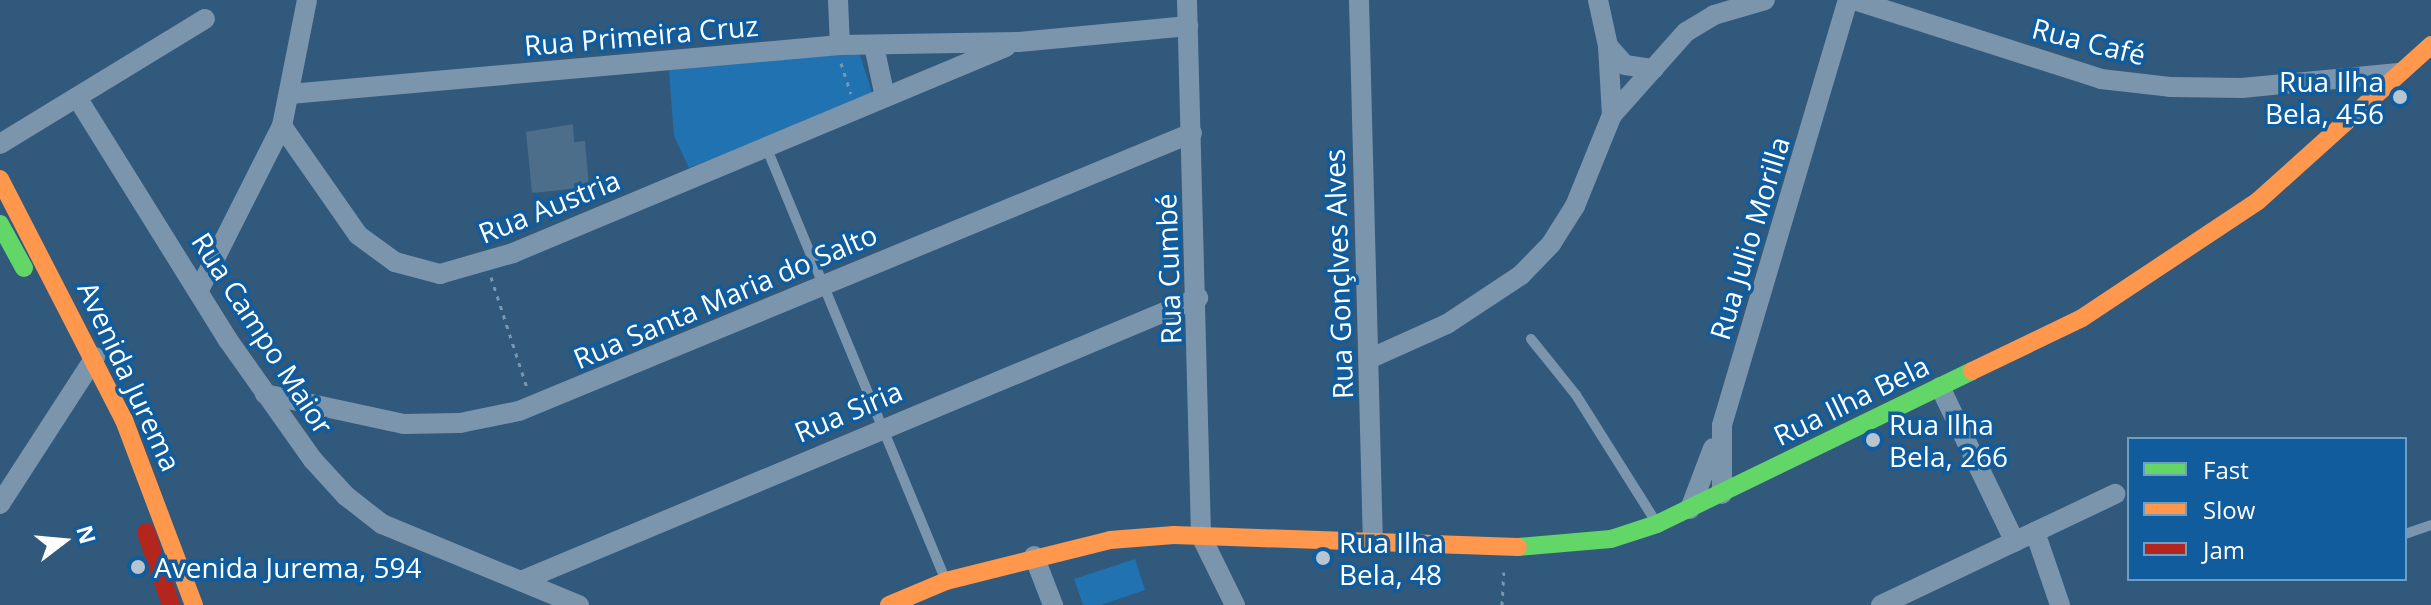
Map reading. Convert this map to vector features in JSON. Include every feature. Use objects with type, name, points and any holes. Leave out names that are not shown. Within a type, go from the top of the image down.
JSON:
[{"type":"street","points":[[199,290],[282,126],[307,0]]},
{"type":"street","points":[[838,0],[840,45]]},
{"type":"street","name":"Rua Cumbé","points":[[1187,0],[1198,298],[1201,536]]},
{"type":"street","name":"Rua Gonçlves Alves","points":[[1359,0],[1373,546]]},
{"type":"street","points":[[1598,0],[1608,46],[1612,115]]},
{"type":"street","points":[[1369,359],[1447,324],[1521,275],[1551,244],[1575,206],[1612,115],[1686,32],[1741,4],[1765,0]]},
{"type":"street","name":"Rua Café","points":[[1851,0],[2101,79],[2170,87],[2242,88],[2398,73]]},
{"type":"street","name":"Rua Julio Morilla","points":[[1722,494],[1722,425],[1851,0]]},
{"type":"street","points":[[0,144],[205,19]]},
{"type":"street","name":"Rua Primeira Cruz","points":[[290,94],[840,45],[1019,42],[1188,26]]},
{"type":"street","name":"Rua Austria","points":[[282,126],[331,200],[379,253],[440,274],[486,262],[767,149],[876,100],[1019,42]]},
{"type":"street","name":"Rua Ilha Bela","points":[[1201,536],[1373,546],[1505,548],[1611,539],[1657,524],[2082,318],[2258,201],[2431,45]]},
{"type":"street","points":[[874,46],[876,100]]},
{"type":"street","points":[[1608,46],[1625,65],[1654,69]]},
{"type":"street","name":"Rua Café","points":[[2318,80],[2367,101]]},
{"type":"street","name":"Rua Campo Maior","points":[[78,99],[265,394],[313,460],[382,524],[579,605]]},
{"type":"street","name":"Rua Santa Maria do Salto","points":[[265,394],[404,424],[460,423],[533,406],[1192,133]]},
{"type":"street","name":"Avenida Jurema","points":[[0,179],[95,357],[135,446],[194,605]]},
{"type":"street","name":"Avenida Jurema","points":[[0,224],[82,374],[137,504],[171,605]]},
{"type":"street","name":"Rua Siria","points":[[521,581],[882,427],[1198,298]]},
{"type":"street","points":[[0,504],[95,357]]},
{"type":"street","points":[[1940,387],[2015,542]]},
{"type":"street","points":[[1690,509],[1722,425]]},
{"type":"street","points":[[1881,605],[2115,494]]},
{"type":"street","points":[[2035,532],[2060,605]]},
{"type":"street","points":[[889,605],[946,581],[1034,556],[1110,540],[1201,536],[1235,605]]},
{"type":"street","points":[[1034,556],[1053,605]]},
{"type":"lane","points":[[767,149],[946,581]]},
{"type":"lane","points":[[1531,339],[1576,395],[1657,524]]},
{"type":"lane","points":[[2407,533],[2431,525]]},
{"type":"path","points":[[840,45],[847,86],[876,100]]},
{"type":"path","points":[[486,262],[533,406]]},
{"type":"path","points":[[1502,605],[1505,548]]},
{"type":"shaded area","points":[[859,52],[873,96],[689,168],[674,136],[669,70]]},
{"type":"shaded area","points":[[1135,559],[1145,590],[1101,605],[1083,605],[1074,579]]},
{"type":"building","points":[[573,124],[574,142],[585,141],[589,187],[532,193],[526,132]]},
{"type":"traffic: fast","points":[[0,224],[24,268]]},
{"type":"traffic: fast","points":[[1518,547],[1611,539],[1657,524],[1972,371]]},
{"type":"traffic: slow","points":[[1972,371],[2082,318],[2258,201],[2431,45]]},
{"type":"traffic: slow","points":[[0,179],[124,420],[194,605]]},
{"type":"traffic: slow","points":[[889,605],[946,581],[1110,540],[1174,535],[1518,547]]},
{"type":"traffic: jam","points":[[146,532],[171,605]]},
{"type":"place","name":"Rua Ilha Bela, 456","points":[[2400,97]]},
{"type":"place","name":"Rua Ilha Bela, 266","points":[[1873,440]]},
{"type":"place","name":"Rua Ilha Bela, 48","points":[[1323,558]]},
{"type":"place","name":"Avenida Jurema, 594","points":[[138,567]]}]
